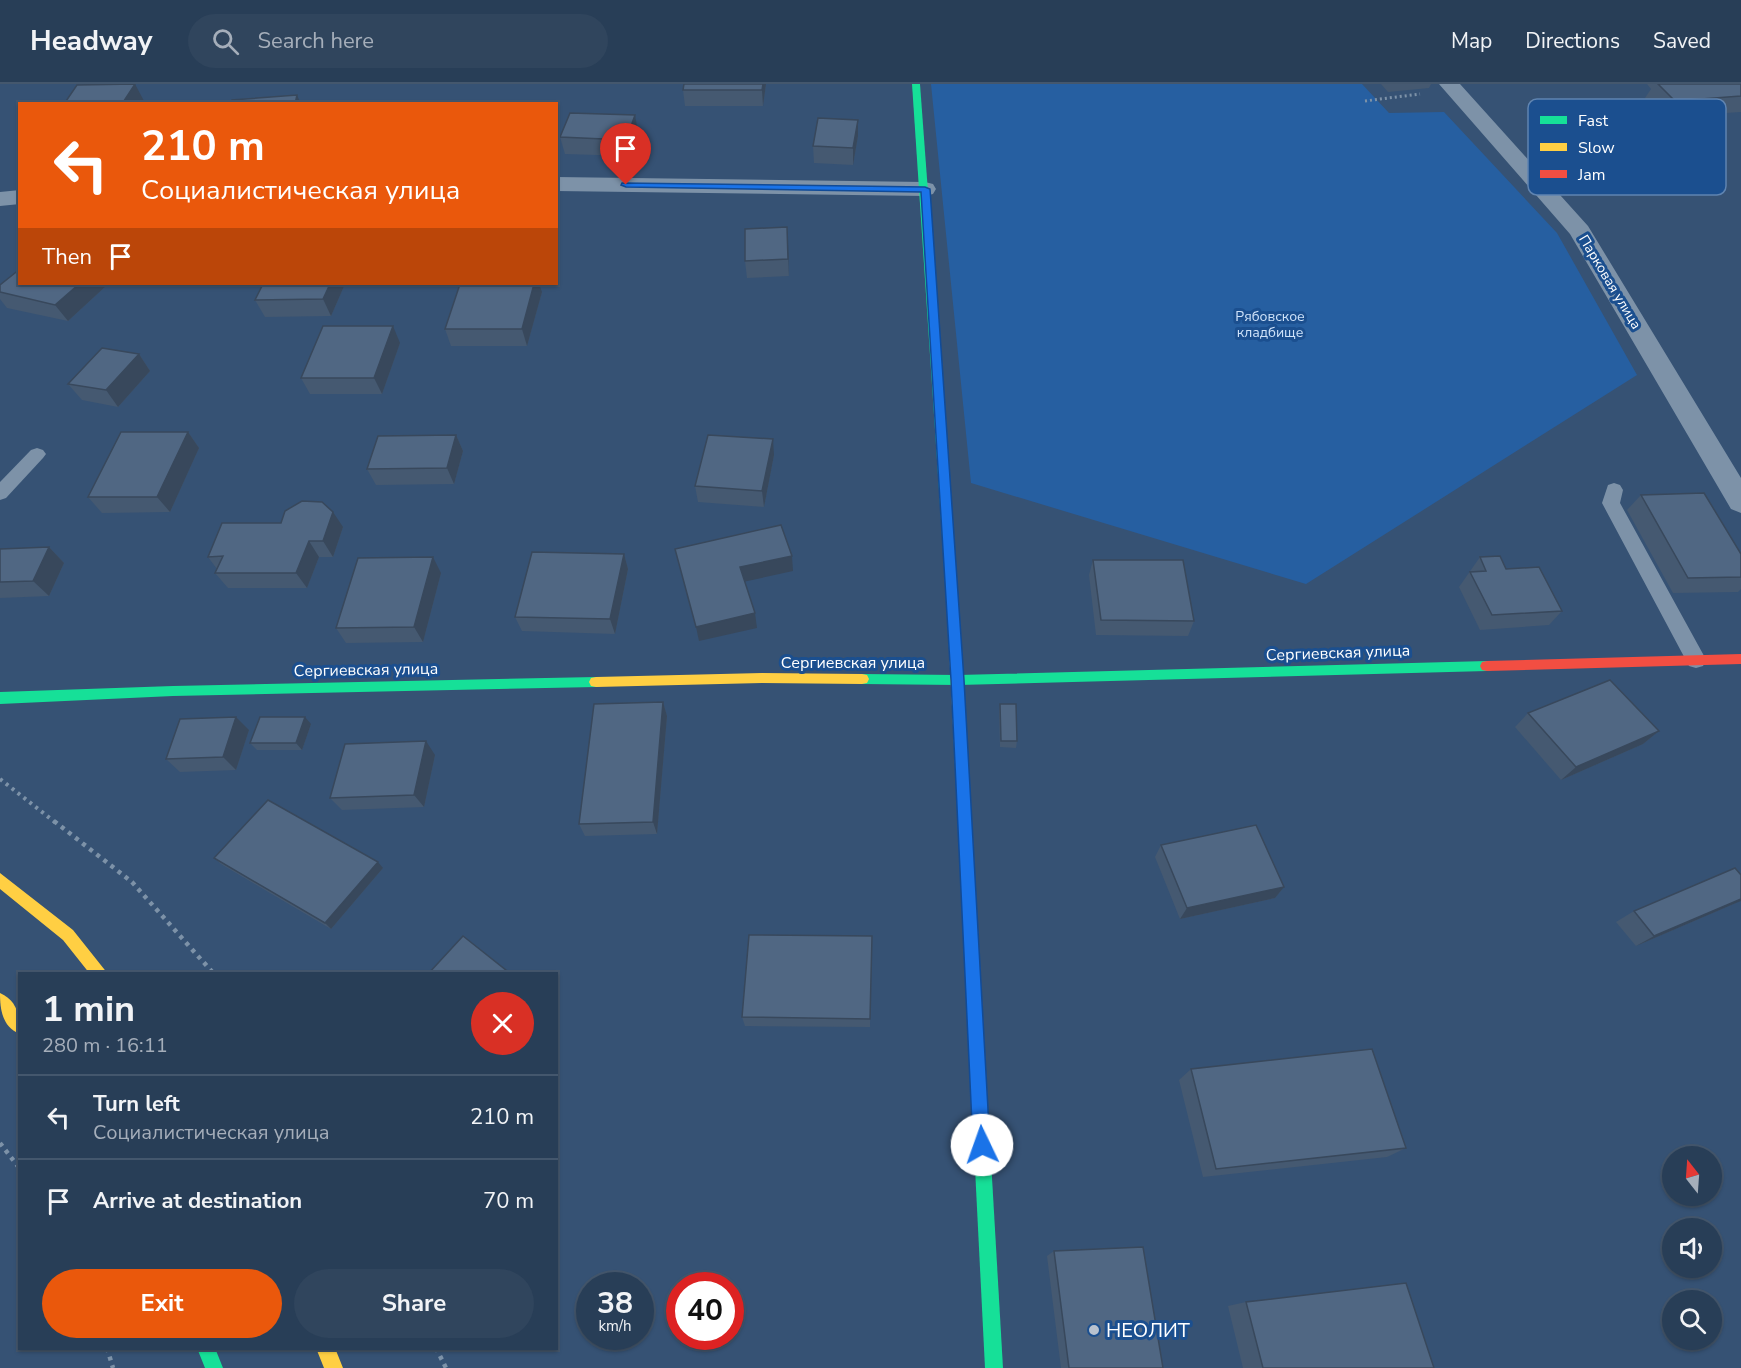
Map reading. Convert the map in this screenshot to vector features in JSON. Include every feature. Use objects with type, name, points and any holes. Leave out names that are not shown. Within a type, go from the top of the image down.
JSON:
[{"type":"street","points":[[916,84],[958,680],[994,1368]]},
{"type":"street","name":"Парковая улица","points":[[1451,87],[1528,173]]},
{"type":"street","points":[[558,184],[925,189]]},
{"type":"street","name":"Парковая улица","points":[[1548,195],[1580,231],[1741,502]]},
{"type":"street","points":[[0,199],[18,197]]},
{"type":"street","name":"Сергиевская улица","points":[[0,698],[173,691],[762,678],[958,680],[1741,659]]},
{"type":"street","points":[[0,880],[68,935],[98,972]]},
{"type":"street","points":[[0,1001],[18,1024]]},
{"type":"street","points":[[207,1350],[213,1368]]},
{"type":"street","points":[[326,1350],[334,1368]]},
{"type":"lane","points":[[0,493],[38,454]]},
{"type":"lane","points":[[1614,490],[1611,503],[1696,660]]},
{"type":"path","points":[[1365,101],[1451,87]]},
{"type":"path","points":[[0,779],[132,882],[212,972]]},
{"type":"path","points":[[0,1143],[18,1166]]},
{"type":"path","points":[[108,1350],[113,1368]]},
{"type":"path","points":[[437,1350],[446,1368]]},
{"type":"green space","name":"Рябовское кладбище","points":[[931,84],[1362,84],[1389,113],[1444,112],[1557,233],[1637,375],[1306,584],[971,483]]},
{"type":"building","points":[[135,84],[123,102],[65,102],[77,85]]},
{"type":"building","points":[[684,84],[763,84],[762,90],[683,90]]},
{"type":"building","points":[[1658,84],[1741,84],[1741,96],[1673,99]]},
{"type":"building","points":[[297,95],[295,102],[232,102],[232,100]]},
{"type":"building","points":[[570,113],[635,115],[626,140],[560,137]]},
{"type":"building","points":[[818,118],[858,120],[853,148],[813,146]]},
{"type":"building","points":[[787,227],[788,259],[745,261],[745,229]]},
{"type":"building","points":[[18,271],[18,285],[78,285],[55,305],[0,292],[0,285]]},
{"type":"building","points":[[262,285],[330,285],[323,299],[255,300]]},
{"type":"building","points":[[460,285],[534,285],[522,329],[445,329]]},
{"type":"building","points":[[323,326],[393,326],[374,378],[301,378]]},
{"type":"building","points":[[102,348],[139,354],[106,390],[68,384]]},
{"type":"building","points":[[121,432],[188,432],[157,497],[88,497]]},
{"type":"building","points":[[456,435],[447,468],[367,469],[378,436]]},
{"type":"building","points":[[708,435],[773,439],[762,491],[695,486]]},
{"type":"building","points":[[1704,493],[1741,554],[1741,577],[1688,578],[1641,495]]},
{"type":"building","points":[[302,501],[322,502],[333,512],[323,541],[309,541],[296,573],[215,573],[223,556],[208,557],[222,523],[281,523],[285,511]]},
{"type":"building","points":[[781,525],[792,556],[740,567],[755,613],[696,627],[675,549]]},
{"type":"building","points":[[49,547],[33,581],[0,582],[0,549]]},
{"type":"building","points":[[532,552],[624,554],[610,619],[515,617]]},
{"type":"building","points":[[1500,556],[1506,569],[1539,567],[1562,611],[1492,615],[1470,572],[1486,571],[1480,557]]},
{"type":"building","points":[[433,557],[414,627],[336,628],[358,558]]},
{"type":"building","points":[[1093,560],[1183,560],[1194,621],[1101,620]]},
{"type":"building","points":[[1610,680],[1659,731],[1576,767],[1528,713]]},
{"type":"building","points":[[663,702],[653,822],[579,824],[594,704]]},
{"type":"building","points":[[1000,704],[1016,704],[1017,741],[1001,741]]},
{"type":"building","points":[[236,717],[223,757],[166,759],[180,719]]},
{"type":"building","points":[[260,717],[305,717],[296,743],[250,743]]},
{"type":"building","points":[[426,741],[414,795],[330,798],[345,744]]},
{"type":"building","points":[[268,800],[378,862],[325,923],[214,858]]},
{"type":"building","points":[[1256,825],[1284,887],[1187,908],[1161,845]]},
{"type":"building","points":[[1735,868],[1741,875],[1741,899],[1654,936],[1634,911]]},
{"type":"building","points":[[749,935],[872,936],[870,1019],[742,1017]]},
{"type":"building","points":[[463,936],[508,972],[430,972]]},
{"type":"building","points":[[1372,1049],[1406,1148],[1216,1169],[1191,1069]]},
{"type":"building","points":[[1143,1247],[1163,1368],[1069,1368],[1054,1251]]},
{"type":"building","points":[[1406,1283],[1434,1368],[1263,1368],[1246,1302]]},
{"type":"traffic: fast","points":[[916,84],[953,610]]},
{"type":"traffic: fast","points":[[862,679],[958,680],[1487,666]]},
{"type":"traffic: fast","points":[[0,698],[173,691],[596,682]]},
{"type":"traffic: fast","points":[[980,1108],[994,1368]]},
{"type":"traffic: fast","points":[[207,1350],[214,1368]]},
{"type":"traffic: slow","points":[[953,610],[966,841]]},
{"type":"traffic: slow","points":[[596,682],[762,678],[862,679]]},
{"type":"traffic: slow","points":[[0,880],[68,935],[98,972]]},
{"type":"traffic: slow","points":[[0,1001],[18,1024]]},
{"type":"traffic: slow","points":[[326,1350],[334,1368]]},
{"type":"traffic: jam","points":[[1487,666],[1741,659]]},
{"type":"traffic: jam","points":[[966,841],[980,1108]]},
{"type":"place","name":"НЕОЛИТ","points":[[1094,1330]]},
{"type":"route","points":[[626,185],[925,189],[958,680],[982,1145]]}]
